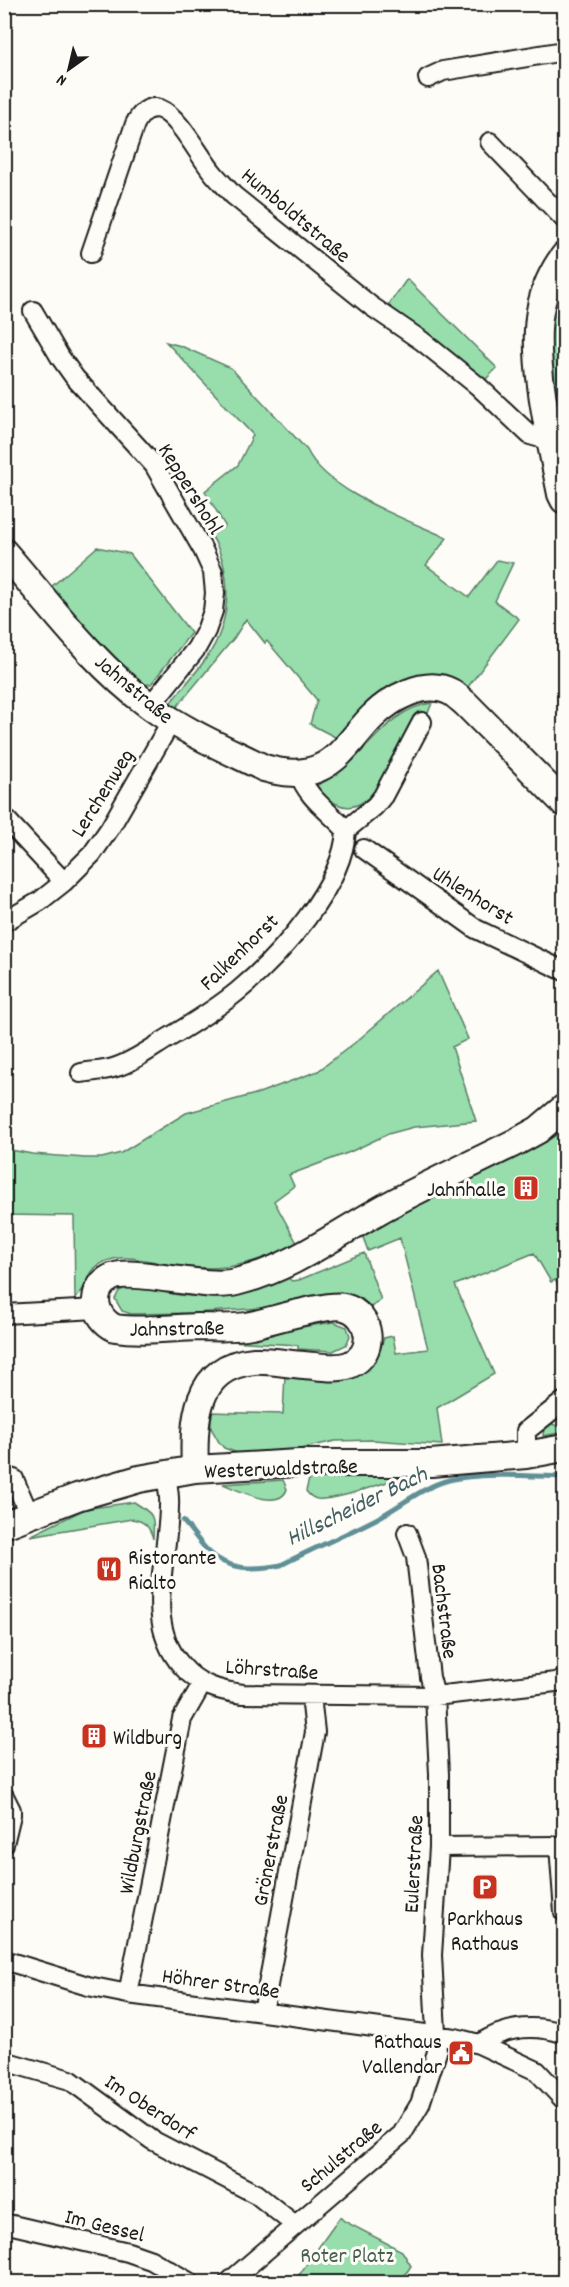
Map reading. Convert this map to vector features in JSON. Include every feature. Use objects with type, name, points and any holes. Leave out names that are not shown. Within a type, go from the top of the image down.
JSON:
[{"type":"street","points":[[428,78],[443,71],[564,51]]},
{"type":"street","name":"Humboldtstraße","points":[[91,253],[135,124],[141,114],[150,108],[158,108],[177,124],[213,173],[233,195],[371,306],[422,341],[478,386],[530,435],[551,441]]},
{"type":"street","points":[[490,142],[564,219]]},
{"type":"street","points":[[564,256],[548,285],[540,310],[537,341],[551,441],[564,500]]},
{"type":"street","name":"Keppershohl","points":[[33,311],[75,378],[154,465],[213,572],[215,593],[213,611],[206,631],[196,649],[150,706]]},
{"type":"street","name":"Jahnstraße","points":[[4,552],[90,651],[120,681],[150,706],[264,768],[299,773],[316,769],[330,762],[372,717],[401,696],[415,690],[441,688],[452,692],[466,704],[564,803]]},
{"type":"street","name":"Lerchenweg","points":[[4,922],[64,882],[92,854],[111,828],[172,720]]},
{"type":"street","points":[[299,773],[310,795],[346,830],[375,806],[383,796],[422,722]]},
{"type":"street","points":[[4,817],[64,882]]},
{"type":"street","name":"Falkenhorst","points":[[81,1073],[114,1068],[144,1053],[238,991],[276,954],[312,911],[331,880],[345,846],[346,830]]},
{"type":"street","name":"Uhlenhorst","points":[[364,849],[476,929],[564,971]]},
{"type":"street","name":"Jahnstraße","points":[[195,1469],[194,1436],[200,1402],[208,1385],[221,1370],[240,1363],[256,1361],[334,1367],[349,1365],[362,1355],[367,1346],[368,1337],[363,1320],[354,1311],[340,1306],[248,1326],[115,1328],[104,1321],[97,1309],[97,1294],[100,1286],[113,1276],[127,1274],[208,1284],[235,1282],[263,1273],[301,1257],[389,1205],[518,1141],[538,1130],[564,1108]]},
{"type":"street","points":[[4,1314],[97,1309]]},
{"type":"street","points":[[526,1455],[526,1431],[564,1401]]},
{"type":"street","name":"Westerwaldstraße","points":[[4,1525],[77,1497],[166,1474],[195,1469],[298,1463],[430,1463],[526,1455],[564,1448]]},
{"type":"street","name":"Löhrstraße","points":[[166,1474],[170,1505],[160,1590],[160,1619],[165,1642],[173,1657],[202,1683],[223,1692],[243,1694],[435,1696],[564,1681]]},
{"type":"street","points":[[4,1476],[14,1479],[29,1514]]},
{"type":"street","name":"Bachstraße","points":[[407,1533],[416,1557],[430,1677],[435,1696]]},
{"type":"street","name":"Wildburgstraße","points":[[128,1994],[182,1719],[202,1683]]},
{"type":"street","name":"Grönerstraße","points":[[263,2012],[315,1732],[311,1696]]},
{"type":"street","name":"Eulerstraße","points":[[435,1696],[439,1774],[439,1847],[432,1955],[435,2035]]},
{"type":"street","points":[[4,1796],[12,1815],[4,1844]]},
{"type":"street","points":[[439,1847],[559,1846],[564,1912]]},
{"type":"street","name":"Höhrer Straße","points":[[4,1960],[88,1986],[128,1994],[435,2035],[479,2044],[537,2071],[564,2100]]},
{"type":"street","points":[[479,2044],[498,2034],[521,2027],[564,2032]]},
{"type":"street","name":"Schulstraße","points":[[229,2283],[402,2134],[420,2104],[436,2052],[435,2035]]},
{"type":"street","name":"Im Oberdorf","points":[[4,2061],[70,2080],[152,2140],[256,2194],[295,2225]]},
{"type":"street","name":"Im Gessel","points":[[4,2223],[128,2252],[151,2260],[189,2283]]},
{"type":"green space","points":[[407,279],[497,368],[483,382],[387,307]]},
{"type":"green space","points":[[552,314],[564,324],[564,447],[551,356]]},
{"type":"green space","points":[[166,342],[181,346],[231,368],[307,450],[317,465],[349,491],[369,503],[447,538],[426,565],[469,597],[497,560],[513,563],[495,601],[519,619],[468,687],[456,680],[439,676],[406,681],[374,700],[337,738],[310,724],[317,700],[246,619],[234,638],[175,709],[171,702],[211,651],[223,623],[226,608],[226,577],[218,548],[211,535],[225,526],[205,491],[238,465],[253,435]]},
{"type":"green space","points":[[97,547],[130,554],[191,633],[151,684],[141,685],[105,651],[51,587]]},
{"type":"green space","points":[[432,703],[428,713],[421,711],[415,715],[386,776],[364,801],[351,807],[337,804],[322,794],[317,785],[333,777],[399,716]]},
{"type":"green space","points":[[438,971],[468,1039],[452,1047],[476,1121],[414,1127],[388,1134],[350,1152],[289,1175],[294,1186],[274,1201],[296,1241],[300,1244],[257,1260],[223,1267],[182,1267],[133,1258],[118,1258],[97,1266],[75,1299],[74,1216],[5,1215],[5,1149],[32,1154],[85,1158],[102,1158],[121,1153],[186,1113],[259,1093],[318,1071],[357,1041]]},
{"type":"green space","points":[[564,1130],[564,1294],[555,1280],[551,1282],[534,1253],[455,1285],[494,1374],[437,1408],[442,1445],[373,1440],[335,1441],[295,1450],[240,1454],[224,1448],[211,1428],[210,1412],[283,1414],[285,1375],[332,1380],[357,1376],[368,1368],[377,1356],[384,1338],[393,1336],[396,1353],[428,1349],[400,1238],[368,1251],[363,1237],[412,1208],[540,1145]]},
{"type":"green space","points":[[364,1253],[381,1300],[371,1307],[361,1298],[343,1294],[260,1308],[196,1313],[131,1314],[122,1311],[115,1299],[119,1291],[129,1287],[194,1296],[235,1293],[262,1287],[287,1277],[292,1281],[299,1280]]},
{"type":"green space","points":[[334,1322],[347,1327],[350,1336],[346,1345],[333,1351],[298,1349],[298,1345],[198,1339],[262,1333]]},
{"type":"green space","points":[[548,1422],[559,1427],[564,1424],[564,1432],[543,1436],[544,1426]]},
{"type":"green space","points":[[406,1476],[326,1499],[317,1499],[306,1491],[309,1479]]},
{"type":"green space","points":[[283,1480],[287,1489],[283,1496],[276,1499],[258,1497],[223,1484]]},
{"type":"green space","points":[[134,1502],[152,1516],[153,1539],[146,1525],[132,1519],[30,1536],[85,1509]]},
{"type":"green space","name":"Roter Platz","points":[[340,2217],[402,2251],[411,2266],[400,2282],[310,2282],[299,2275]]},
{"type":"waterway","name":"Hillscheider Bach","points":[[183,1521],[216,1558],[233,1566],[271,1567],[281,1565],[364,1525],[439,1483],[491,1475],[564,1477]]},
{"type":"place","name":"Jahnhalle","points":[[526,1188]]},
{"type":"place","name":"Ristorante Rialto","points":[[109,1569]]},
{"type":"place","name":"Wildburg","points":[[94,1736]]},
{"type":"place","name":"Parkhaus Rathaus","points":[[485,1887]]},
{"type":"place","name":"Rathaus Vallendar","points":[[461,2053]]}]
